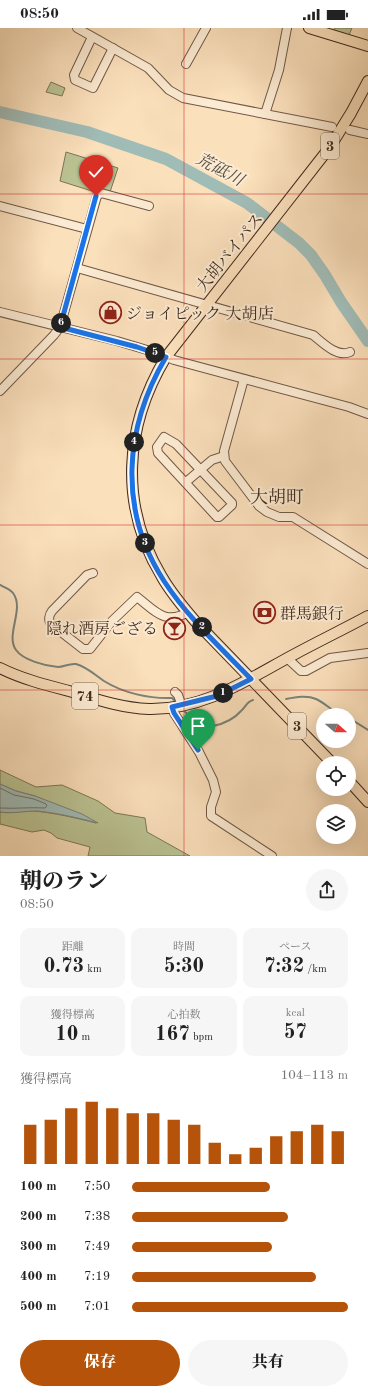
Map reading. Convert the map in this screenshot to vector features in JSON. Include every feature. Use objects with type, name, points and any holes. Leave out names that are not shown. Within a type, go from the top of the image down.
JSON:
[{"type":"main road","points":[[314,29],[368,46]]},
{"type":"main road","name":"大胡バイパス","points":[[325,756],[188,612],[164,581],[150,556],[138,519],[133,489],[132,459],[134,437],[138,418],[148,390],[166,357],[285,206],[330,146],[352,113],[368,81]]},
{"type":"main road","name":"74","points":[[0,668],[24,678],[110,704],[144,708],[177,706],[217,696],[368,616]]},
{"type":"main road","points":[[356,789],[368,802]]},
{"type":"street","points":[[77,28],[148,68],[169,90],[179,96],[196,101],[332,127]]},
{"type":"street","points":[[186,64],[206,28]]},
{"type":"street","points":[[265,114],[279,70],[287,28]]},
{"type":"street","points":[[92,37],[74,75],[75,80],[93,88],[113,48]]},
{"type":"street","points":[[350,130],[368,134]]},
{"type":"street","points":[[0,391],[50,340],[60,327],[96,196],[101,193],[148,206]]},
{"type":"street","points":[[0,206],[87,229]]},
{"type":"street","points":[[77,268],[313,335],[335,351],[344,353],[350,352]]},
{"type":"street","points":[[0,312],[123,343],[174,360],[368,414]]},
{"type":"street","points":[[244,379],[224,451],[226,461],[259,506],[267,512],[279,516],[293,517],[368,564]]},
{"type":"street","points":[[164,437],[176,444],[201,469],[232,503],[232,505],[219,517],[186,482],[157,450],[157,447],[164,437]]},
{"type":"street","points":[[186,482],[212,460],[224,456]]},
{"type":"street","points":[[93,573],[88,575],[52,611],[49,617],[51,624],[83,649],[90,649],[112,621],[137,596],[162,617],[179,617],[188,612]]},
{"type":"street","points":[[287,658],[301,671],[306,671],[330,658],[368,653]]},
{"type":"street","points":[[175,692],[178,695],[177,706],[174,713],[199,752],[213,780],[216,792],[211,807],[211,816],[272,856]]},
{"type":"green space","points":[[335,28],[352,28],[349,35],[333,31]]},
{"type":"green space","points":[[51,82],[65,88],[62,96],[46,92]]},
{"type":"green space","points":[[66,152],[118,168],[110,192],[96,189],[95,192],[60,181]]},
{"type":"green space","points":[[0,770],[36,787],[62,785],[98,801],[115,813],[145,818],[147,832],[190,856],[88,856],[90,847],[57,838],[44,830],[32,832],[0,824],[0,812],[9,813],[30,811],[58,814],[96,823],[35,796],[16,791],[0,784]]},
{"type":"water","points":[[0,784],[82,814],[98,823],[60,814],[37,811],[9,813],[0,812]]},
{"type":"waterway","name":"荒砥川","points":[[0,112],[87,132],[166,159],[247,203],[299,243],[311,255],[368,341]]},
{"type":"waterway","points":[[0,585],[12,592],[16,599],[17,607],[13,630],[13,644],[19,654],[29,660],[41,664],[60,667],[71,664],[80,665],[104,681],[120,689],[146,696],[172,698],[175,701]]},
{"type":"waterway","points":[[286,699],[309,697],[330,708]]},
{"type":"waterway","points":[[182,709],[194,720],[213,726],[232,719],[249,702],[253,700]]},
{"type":"waterway","points":[[356,722],[368,730]]},
{"type":"place","name":"ジョイピック 大胡店","points":[[111,313]]},
{"type":"place","name":"群馬銀行","points":[[264,613]]},
{"type":"place","name":"隠れ酒房ござる","points":[[174,628]]},
{"type":"district","name":"大胡町","points":[[277,497]]},
{"type":"route","points":[[96,196],[60,327],[137,347],[166,357],[148,390],[138,418],[134,437],[132,473],[133,493],[138,519],[150,556],[170,590],[195,621],[251,679],[217,696],[182,706],[172,707],[174,713],[198,750]]}]
